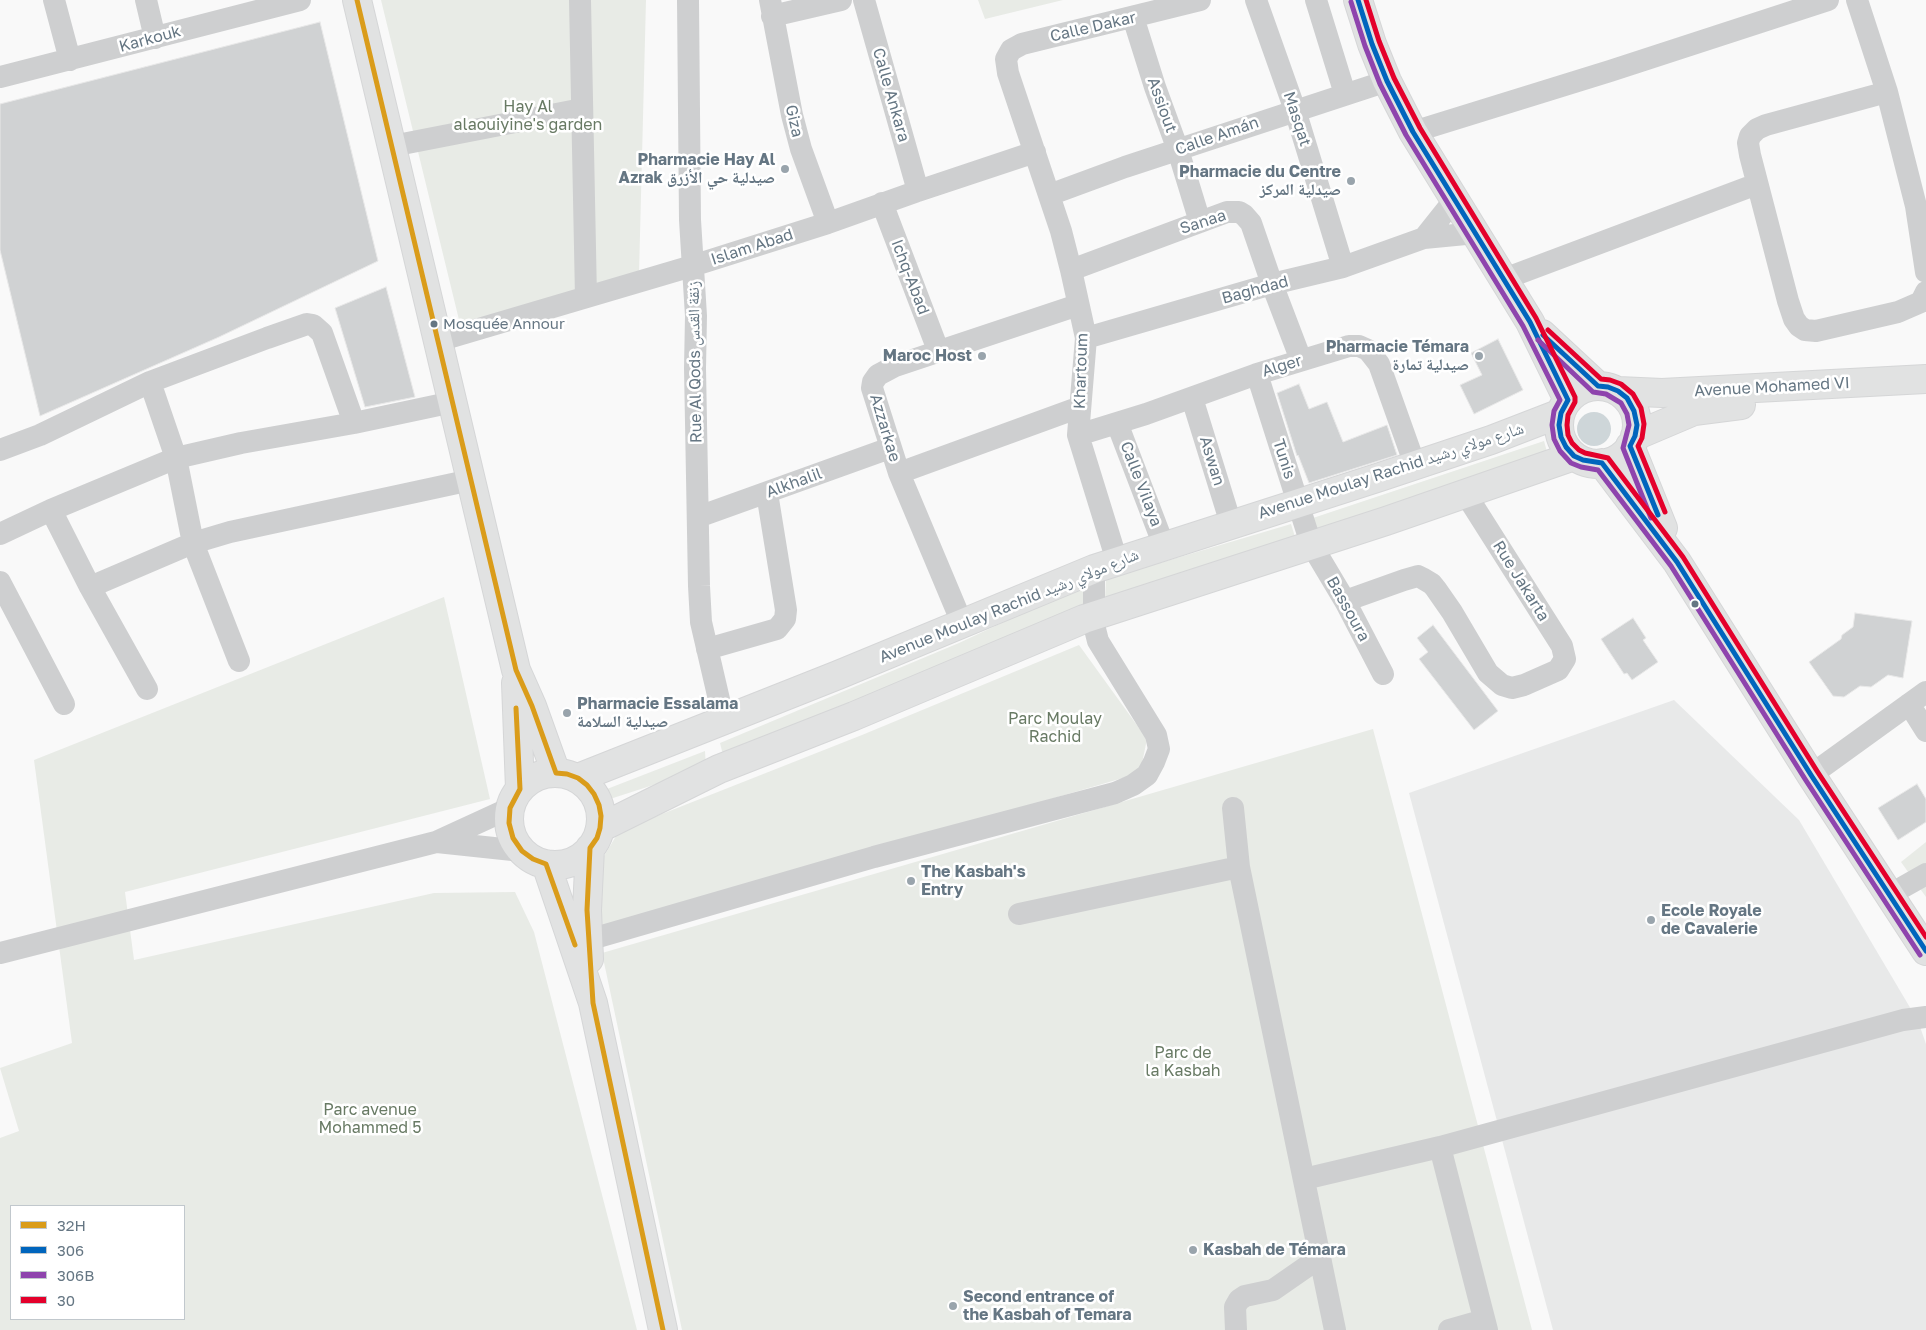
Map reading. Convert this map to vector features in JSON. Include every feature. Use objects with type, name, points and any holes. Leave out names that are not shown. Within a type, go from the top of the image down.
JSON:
[{"type":"main road","points":[[357,0],[516,670],[567,776]]},
{"type":"main road","points":[[1358,0],[1372,44],[1387,81],[1413,132],[1530,322],[1565,407]]},
{"type":"main road","points":[[1530,322],[1608,388],[1626,398],[1634,411],[1637,425],[1633,441],[1623,454],[1613,460],[1602,463],[1583,460],[1574,456],[1566,447],[1561,437],[1559,425],[1565,407],[1576,392],[1586,387],[1608,388]]},
{"type":"main road","name":"Avenue Mohamed VI","points":[[1608,388],[1662,393],[1926,379]]},
{"type":"main road","name":"Avenue Mohamed VI","points":[[1633,441],[1681,416],[1708,408],[1926,390]]},
{"type":"main road","name":"Avenue Moulay Rachid شارع مولاي رشيد","points":[[567,776],[715,724],[1105,565],[1492,440],[1565,407]]},
{"type":"main road","points":[[1633,441],[1677,562]]},
{"type":"main road","points":[[516,670],[515,798],[509,823],[513,838],[522,851],[533,859],[546,864],[560,865],[582,856],[595,838],[719,770],[854,716],[1094,615],[1574,456]]},
{"type":"main road","points":[[1602,463],[1677,562],[1811,775],[1926,951]]},
{"type":"main road","points":[[715,724],[719,770]]},
{"type":"main road","points":[[515,798],[536,777],[567,776],[587,785],[599,805],[601,816],[595,838],[587,910],[593,1003]]},
{"type":"main road","points":[[546,864],[593,1003],[663,1330]]},
{"type":"street","points":[[54,0],[70,60]]},
{"type":"street","points":[[146,0],[155,38]]},
{"type":"street","name":"Karkouk","points":[[0,77],[300,0]]},
{"type":"street","points":[[580,0],[586,297]]},
{"type":"street","name":"Rue Al Qods زنقة القدس","points":[[688,0],[688,131],[692,266],[696,316],[695,368],[701,622],[707,649],[715,724]]},
{"type":"street","points":[[771,8],[841,0]]},
{"type":"street","name":"Calle Ankara","points":[[865,0],[918,191]]},
{"type":"street","name":"Calle Dakar","points":[[1008,73],[1006,59],[1016,46],[1200,0]]},
{"type":"street","name":"Masqat","points":[[1256,0],[1295,110],[1343,267]]},
{"type":"street","points":[[1316,0],[1345,94]]},
{"type":"street","points":[[1413,132],[1610,71],[1828,0]]},
{"type":"street","points":[[1857,0],[1887,92],[1916,206],[1926,272]]},
{"type":"street","name":"Giza","points":[[771,8],[792,115],[801,149],[828,223]]},
{"type":"street","name":"Assiout","points":[[1133,17],[1200,222]]},
{"type":"street","name":"Khartoum","points":[[588,940],[874,857],[1116,793],[1134,785],[1147,775],[1154,762],[1158,750],[1156,735],[1098,641],[1095,629],[1094,615],[1105,565],[1078,435],[1086,338],[1061,231],[1008,73]]},
{"type":"street","name":"Calle Amán","points":[[1049,195],[1125,167],[1387,81]]},
{"type":"street","points":[[1887,92],[1783,119],[1758,129],[1750,136],[1748,143],[1788,301],[1794,319],[1805,330],[1816,331],[1898,312],[1921,302],[1926,292]]},
{"type":"street","points":[[392,146],[582,109]]},
{"type":"street","name":"Islam Abad","points":[[438,341],[692,266],[828,223],[1035,152]]},
{"type":"street","points":[[1504,279],[1757,184]]},
{"type":"street","points":[[1424,238],[1455,199]]},
{"type":"street","name":"Ichq-Abad","points":[[882,203],[938,350]]},
{"type":"street","name":"Sanaa","points":[[1071,270],[1228,212],[1239,212],[1244,214],[1251,222],[1301,360]]},
{"type":"street","name":"Baghdad","points":[[1086,338],[1272,284],[1343,267],[1424,238],[1476,233]]},
{"type":"street","name":"Azzarkae","points":[[962,623],[899,473],[872,388],[873,382],[882,372],[938,350],[1078,305]]},
{"type":"street","points":[[0,450],[40,435],[150,382],[301,325],[313,325],[322,333],[354,423]]},
{"type":"street","name":"Alger","points":[[1078,435],[1192,398],[1256,374],[1350,346],[1359,346],[1368,350],[1379,364],[1415,465]]},
{"type":"street","name":"Tunis","points":[[1256,374],[1299,502],[1311,544]]},
{"type":"street","points":[[150,382],[176,458],[192,543],[239,661]]},
{"type":"street","name":"Aswan","points":[[1192,398],[1231,524]]},
{"type":"street","points":[[0,534],[51,510],[176,458],[241,442],[354,423],[453,402]]},
{"type":"street","points":[[899,473],[1080,407]]},
{"type":"street","name":"Calle Vilaya","points":[[1117,422],[1164,546]]},
{"type":"street","name":"Alkhalil","points":[[698,517],[890,448]]},
{"type":"street","points":[[90,587],[192,543],[286,519],[471,480]]},
{"type":"street","points":[[707,649],[777,628],[785,619],[786,610],[767,493]]},
{"type":"street","name":"Rue Jakarta","points":[[1345,601],[1418,576],[1432,584],[1436,589],[1488,673],[1502,685],[1512,688],[1524,685],[1558,670],[1565,659],[1562,646],[1465,493]]},
{"type":"street","points":[[51,510],[90,587],[147,689]]},
{"type":"street","name":"Bassoura","points":[[1311,544],[1345,601],[1383,674]]},
{"type":"street","points":[[0,582],[64,704]]},
{"type":"street","points":[[1811,775],[1918,698],[1926,731]]},
{"type":"street","points":[[0,953],[436,842],[515,798]]},
{"type":"street","points":[[1233,808],[1239,867],[1334,1330]]},
{"type":"street","points":[[436,842],[522,851]]},
{"type":"street","points":[[1019,914],[1239,867]]},
{"type":"street","points":[[1890,895],[1926,874]]},
{"type":"street","points":[[1304,1179],[1440,1147],[1903,1020],[1926,1017]]},
{"type":"street","points":[[1440,1147],[1485,1325],[1449,1330]]},
{"type":"street","points":[[1236,1330],[1235,1307],[1239,1300],[1245,1296],[1273,1290],[1309,1265],[1321,1262]]},
{"type":"shaded area","points":[[1594,412],[1601,413],[1606,417],[1610,422],[1610,436],[1606,441],[1601,445],[1594,446],[1587,445],[1582,441],[1578,436],[1577,429],[1578,422],[1582,417],[1587,413]]},
{"type":"shaded area","name":"Ecole Royale de Cavalerie","points":[[1674,700],[1799,820],[1918,1021],[1926,1044],[1926,1330],[1553,1330],[1409,793]]},
{"type":"green space","name":"Hay Al alaouiyine's garden","points":[[381,0],[646,0],[639,274],[461,328]]},
{"type":"green space","points":[[978,0],[1063,0],[985,19]]},
{"type":"green space","points":[[1544,441],[1549,459],[1317,536],[1313,518]]},
{"type":"green space","points":[[1291,524],[1296,540],[1105,599],[1106,579]]},
{"type":"green space","points":[[1089,582],[1085,609],[724,759],[720,743],[959,643]]},
{"type":"green space","name":"Parc avenue Mohammed 5","points":[[444,597],[490,799],[125,892],[134,960],[434,893],[515,892],[534,932],[637,1330],[0,1330],[0,1138],[19,1131],[0,1068],[72,1043],[34,760]]},
{"type":"green space","name":"Parc Moulay Rachid","points":[[1079,645],[1147,739],[1140,773],[595,932],[591,878],[619,831],[862,735]]},
{"type":"green space","name":"Parc de la Kasbah","points":[[1373,729],[1532,1330],[682,1330],[602,953]]},
{"type":"green space","points":[[705,751],[706,768],[610,799],[607,789]]},
{"type":"green space","points":[[1926,842],[1926,897],[1901,862]]},
{"type":"building","points":[[320,22],[378,261],[219,337],[40,416],[0,250],[0,104]]},
{"type":"building","name":"Mosquée Annour","points":[[386,287],[415,397],[365,407],[335,308]]},
{"type":"building","points":[[1498,339],[1523,390],[1474,414],[1460,385],[1482,375],[1471,353]]},
{"type":"building","points":[[1299,384],[1309,409],[1327,402],[1343,442],[1387,425],[1397,455],[1309,483],[1297,456],[1277,393]]},
{"type":"building","points":[[1855,613],[1912,621],[1903,678],[1888,675],[1871,687],[1860,686],[1844,697],[1833,696],[1809,662],[1841,639],[1842,635],[1853,627]]},
{"type":"building","points":[[1633,618],[1646,638],[1643,640],[1658,662],[1632,680],[1627,673],[1624,674],[1601,639]]},
{"type":"building","points":[[1433,625],[1498,711],[1474,730],[1419,659],[1428,652],[1417,638]]},
{"type":"building","points":[[1917,784],[1926,799],[1926,822],[1898,840],[1878,808]]},
{"type":"transit line","name":"32H","points":[[357,0],[516,670],[532,706],[556,773],[578,778],[587,785],[599,805],[601,816],[600,828],[597,838],[590,848],[587,910],[593,1003],[663,1330]]},
{"type":"transit line","name":"306","points":[[1358,0],[1372,44],[1387,81],[1413,132],[1530,322],[1568,400],[1561,413],[1559,425],[1561,437],[1566,447],[1574,456],[1583,460],[1602,463],[1677,562],[1811,775],[1926,951]]},
{"type":"transit line","name":"30","points":[[1366,0],[1379,41],[1394,78],[1420,128],[1536,318],[1575,397],[1575,402],[1568,415],[1567,425],[1568,435],[1572,443],[1585,453],[1608,458],[1683,557],[1817,771],[1926,937]]},
{"type":"transit line","name":"306B","points":[[1351,2],[1380,84],[1406,135],[1523,326],[1560,400],[1554,411],[1552,425],[1554,439],[1560,451],[1571,463],[1598,470],[1671,566],[1805,779],[1920,955]]},
{"type":"transit line","name":"30","points":[[1548,330],[1601,379],[1621,384],[1633,394],[1641,408],[1644,424],[1642,438],[1638,446],[1665,512]]},
{"type":"transit line","name":"306","points":[[1543,335],[1598,386],[1618,391],[1627,398],[1634,411],[1637,425],[1635,436],[1630,446],[1658,515]]},
{"type":"transit line","name":"306B","points":[[1538,340],[1593,392],[1606,394],[1621,403],[1627,414],[1629,425],[1623,448],[1651,518]]},
{"type":"transit line","name":"32H","points":[[516,708],[520,789],[510,808],[509,823],[513,838],[522,851],[533,859],[546,864],[575,945]]},
{"type":"place","name":"Pharmacie Hay Al Azrak صيدلية حي الأزرق","points":[[785,169]]},
{"type":"place","name":"Pharmacie du Centre صيدلية المركز","points":[[1351,181]]},
{"type":"place","name":"Mosquée Annour","points":[[434,324]]},
{"type":"place","name":"Maroc Host","points":[[982,356]]},
{"type":"place","name":"Pharmacie Témara صيدلية تمارة","points":[[1479,356]]},
{"type":"place","name":"Pharmacie Essalama صيدلية السلامة","points":[[567,713]]},
{"type":"place","name":"The Kasbah's Entry","points":[[911,881]]},
{"type":"place","name":"Ecole Royale de Cavalerie","points":[[1651,920]]},
{"type":"place","name":"Kasbah de Témara","points":[[1193,1250]]},
{"type":"place","name":"Second entrance of the Kasbah of Temara","points":[[953,1306]]}]
